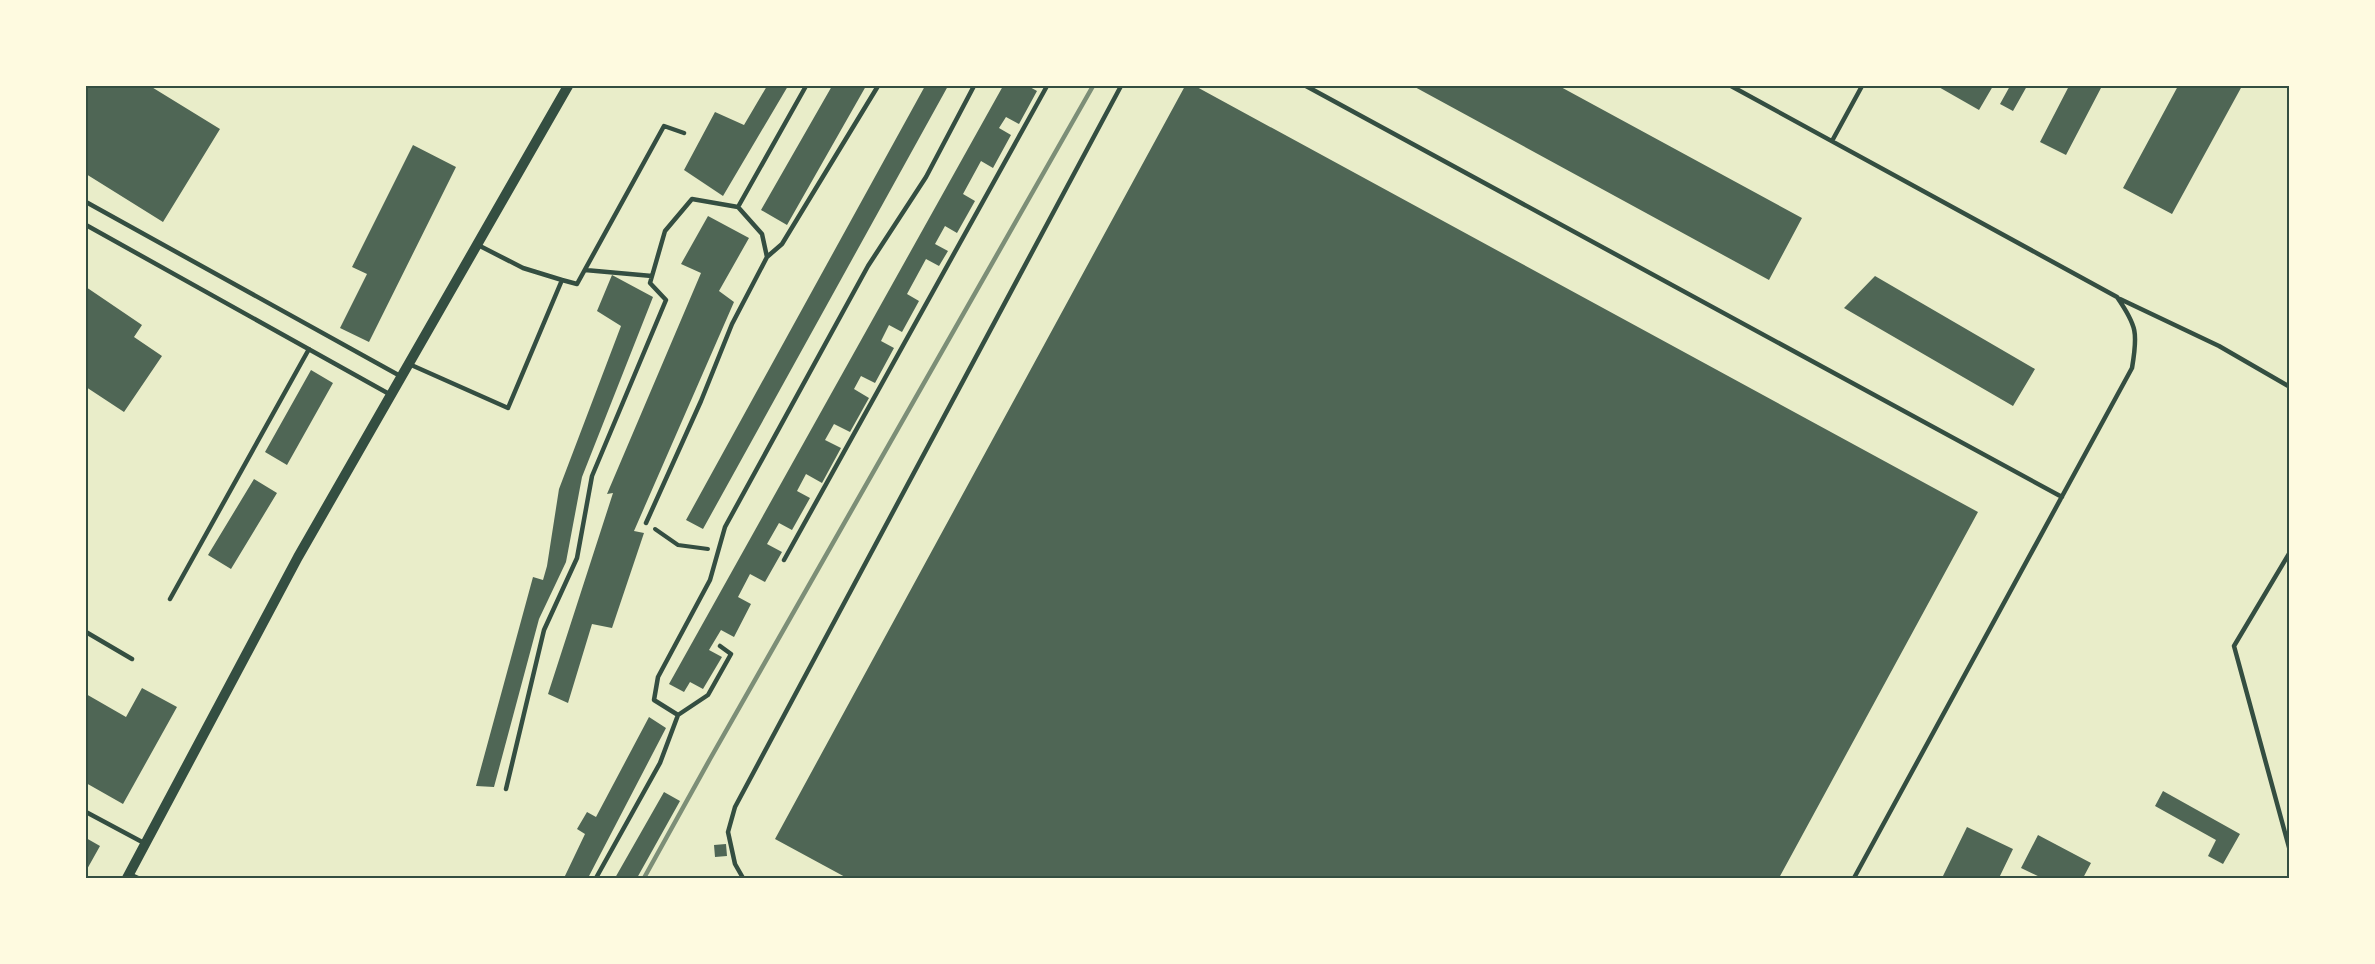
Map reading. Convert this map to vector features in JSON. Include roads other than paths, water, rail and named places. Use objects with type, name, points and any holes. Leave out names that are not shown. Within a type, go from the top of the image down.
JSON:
[{"type":"street","points":[[132,877],[144,843],[298,557],[568,86]]},
{"type":"lane","points":[[738,207],[806,86]]},
{"type":"lane","points":[[646,523],[701,401],[732,324],[767,257],[782,244],[878,86]]},
{"type":"lane","points":[[678,715],[654,700],[658,677],[710,580],[725,527],[868,266],[926,177],[974,86]]},
{"type":"lane","points":[[784,560],[1047,86]]},
{"type":"lane","points":[[743,879],[735,864],[728,832],[735,807],[1121,86]]},
{"type":"lane","points":[[1306,86],[2062,496]]},
{"type":"lane","points":[[1731,86],[2117,297],[2219,346],[2289,387]]},
{"type":"lane","points":[[1833,141],[1862,86]]},
{"type":"lane","points":[[477,245],[523,268],[577,284],[664,126],[684,134]]},
{"type":"lane","points":[[506,789],[544,630],[577,558],[592,476],[666,300],[650,283],[665,231],[692,199],[738,207],[762,234],[767,257]]},
{"type":"lane","points":[[86,202],[402,377]]},
{"type":"lane","points":[[86,225],[391,395]]},
{"type":"lane","points":[[585,270],[652,276]]},
{"type":"lane","points":[[409,364],[508,408],[562,280]]},
{"type":"lane","points":[[1854,879],[2132,368],[2136,346],[2133,320],[2117,297]]},
{"type":"lane","points":[[170,599],[309,349]]},
{"type":"lane","points":[[2289,552],[2234,646],[2289,851]]},
{"type":"lane","points":[[86,632],[132,659]]},
{"type":"lane","points":[[596,879],[660,762],[678,715],[708,695],[731,654],[720,646]]},
{"type":"lane","points":[[86,812],[144,843]]},
{"type":"railway","points":[[644,878],[1093,86]]}]
